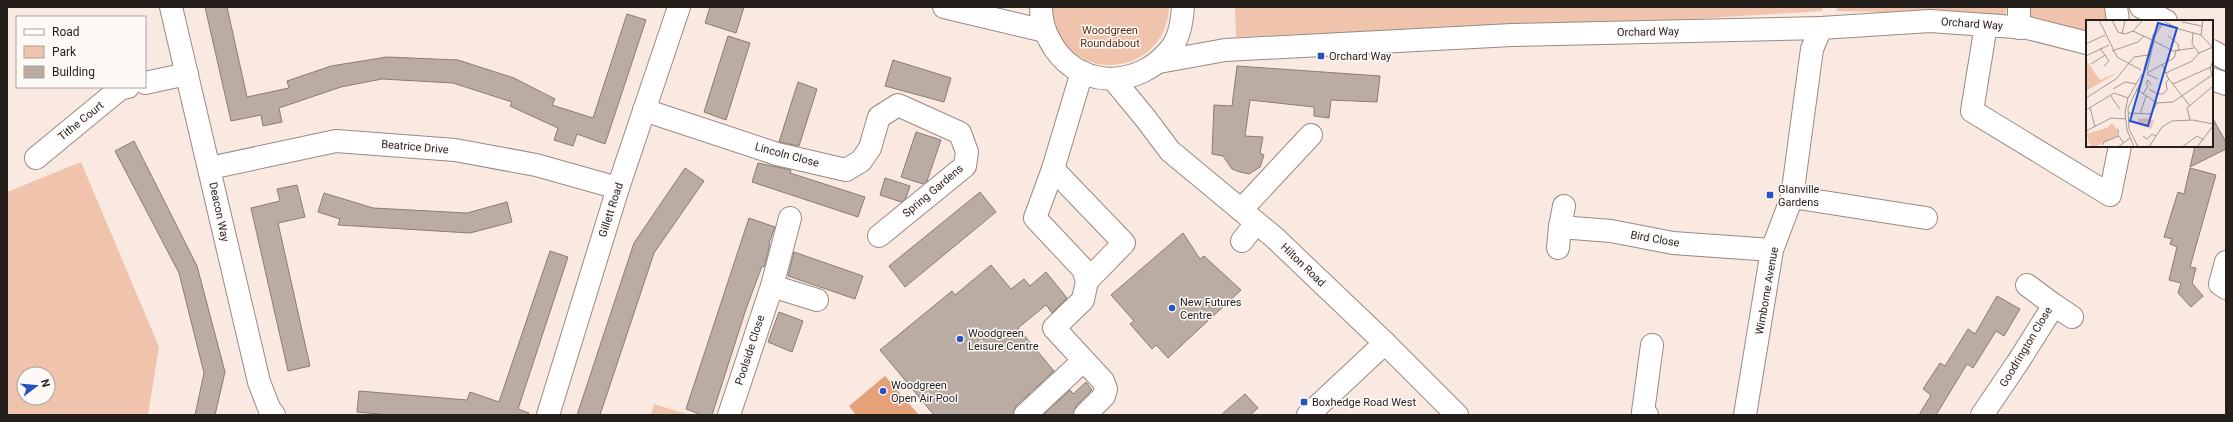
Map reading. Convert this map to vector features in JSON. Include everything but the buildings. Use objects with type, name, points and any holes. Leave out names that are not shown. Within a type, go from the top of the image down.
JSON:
[{"type":"street","name":"Deacon Way","points":[[171,7],[210,168],[236,293],[259,382],[269,408],[274,415]]},
{"type":"street","name":"Gillett Road","points":[[548,415],[618,188],[680,7]]},
{"type":"street","points":[[944,7],[1045,31]]},
{"type":"street","points":[[1042,7],[1045,31],[1053,48],[1082,72],[1097,78],[1113,79],[1137,75],[1159,62],[1173,46],[1181,27],[1184,7]]},
{"type":"street","points":[[2116,7],[2118,20]]},
{"type":"street","points":[[2141,7],[2164,20]]},
{"type":"street","name":"Orchard Way","points":[[1159,62],[1225,50],[1496,36],[1821,28],[1930,22],[1986,25],[2020,17],[2028,28],[2086,43]]},
{"type":"street","points":[[1986,25],[1972,111],[2110,195],[2120,147]]},
{"type":"street","name":"Wimborne Avenue","points":[[1745,415],[1772,250],[1792,197],[1812,49],[1821,28]]},
{"type":"street","points":[[2213,45],[2226,44]]},
{"type":"street","points":[[2213,52],[2226,59]]},
{"type":"street","points":[[1082,72],[1053,169],[1035,218],[1083,270],[1087,281],[1083,300],[1054,328],[1103,381],[1106,389],[1104,396],[1085,415]]},
{"type":"street","points":[[146,83],[187,74]]},
{"type":"street","points":[[1137,75],[1146,119]]},
{"type":"street","name":"Hilton Road","points":[[1113,79],[1170,151],[1248,216],[1385,343],[1457,415]]},
{"type":"street","points":[[2213,79],[2226,84]]},
{"type":"street","name":"Tithe Court","points":[[36,158],[121,88]]},
{"type":"street","name":"Lincoln Close","points":[[644,110],[777,154],[846,170],[862,161],[870,148],[879,117],[898,105]]},
{"type":"street","name":"Spring Gardens","points":[[879,236],[965,166],[966,152],[960,133],[898,105]]},
{"type":"street","points":[[1242,241],[1248,216],[1311,135]]},
{"type":"street","name":"Beatrice Drive","points":[[210,168],[336,141],[455,150],[536,165],[618,188]]},
{"type":"street","points":[[1053,169],[1124,243],[1087,281]]},
{"type":"street","points":[[1792,197],[1926,218]]},
{"type":"street","name":"Bird Close","points":[[1558,248],[1562,216],[1611,231],[1673,243],[1772,250]]},
{"type":"street","name":"Poolside Close","points":[[729,415],[772,286],[790,218]]},
{"type":"street","points":[[2226,262],[2220,284],[2226,288]]},
{"type":"street","name":"Goodrington Close","points":[[1982,415],[2054,305],[2026,285]]},
{"type":"street","points":[[772,286],[818,300]]},
{"type":"street","points":[[2054,305],[2072,317]]},
{"type":"street","points":[[1308,415],[1385,343]]},
{"type":"street","points":[[1647,415],[1643,412],[1652,345]]},
{"type":"street","points":[[1025,415],[1083,361]]},
{"type":"green space","name":"Woodgreen Roundabout","points":[[1051,7],[1169,7],[1165,28],[1155,44],[1142,56],[1125,63],[1107,65],[1089,61],[1073,52],[1059,36],[1056,30],[1052,18]]},
{"type":"green space","points":[[1235,7],[1823,7],[1822,11],[1597,25],[1236,37]]},
{"type":"green space","points":[[1837,7],[2007,7],[2005,15],[1836,11]]},
{"type":"green space","points":[[2025,7],[2103,7],[2107,14],[2107,20],[2086,20],[2086,33],[2029,19]]},
{"type":"green space","points":[[81,162],[159,347],[148,415],[7,415],[7,192]]},
{"type":"green space","points":[[654,404],[689,415],[651,415]]},
{"type":"shaded area","name":"Woodgreen Open Air Pool","points":[[885,376],[919,415],[856,415],[849,406]]},
{"type":"place","name":"Orchard Way","points":[[1321,56]]},
{"type":"place","name":"Glanville Gardens","points":[[1770,195]]},
{"type":"place","name":"New Futures Centre","points":[[1172,308]]},
{"type":"place","name":"Woodgreen Leisure Centre","points":[[960,339]]},
{"type":"place","name":"Woodgreen Open Air Pool","points":[[883,391]]},
{"type":"place","name":"Boxhedge Road West","points":[[1304,402]]}]
